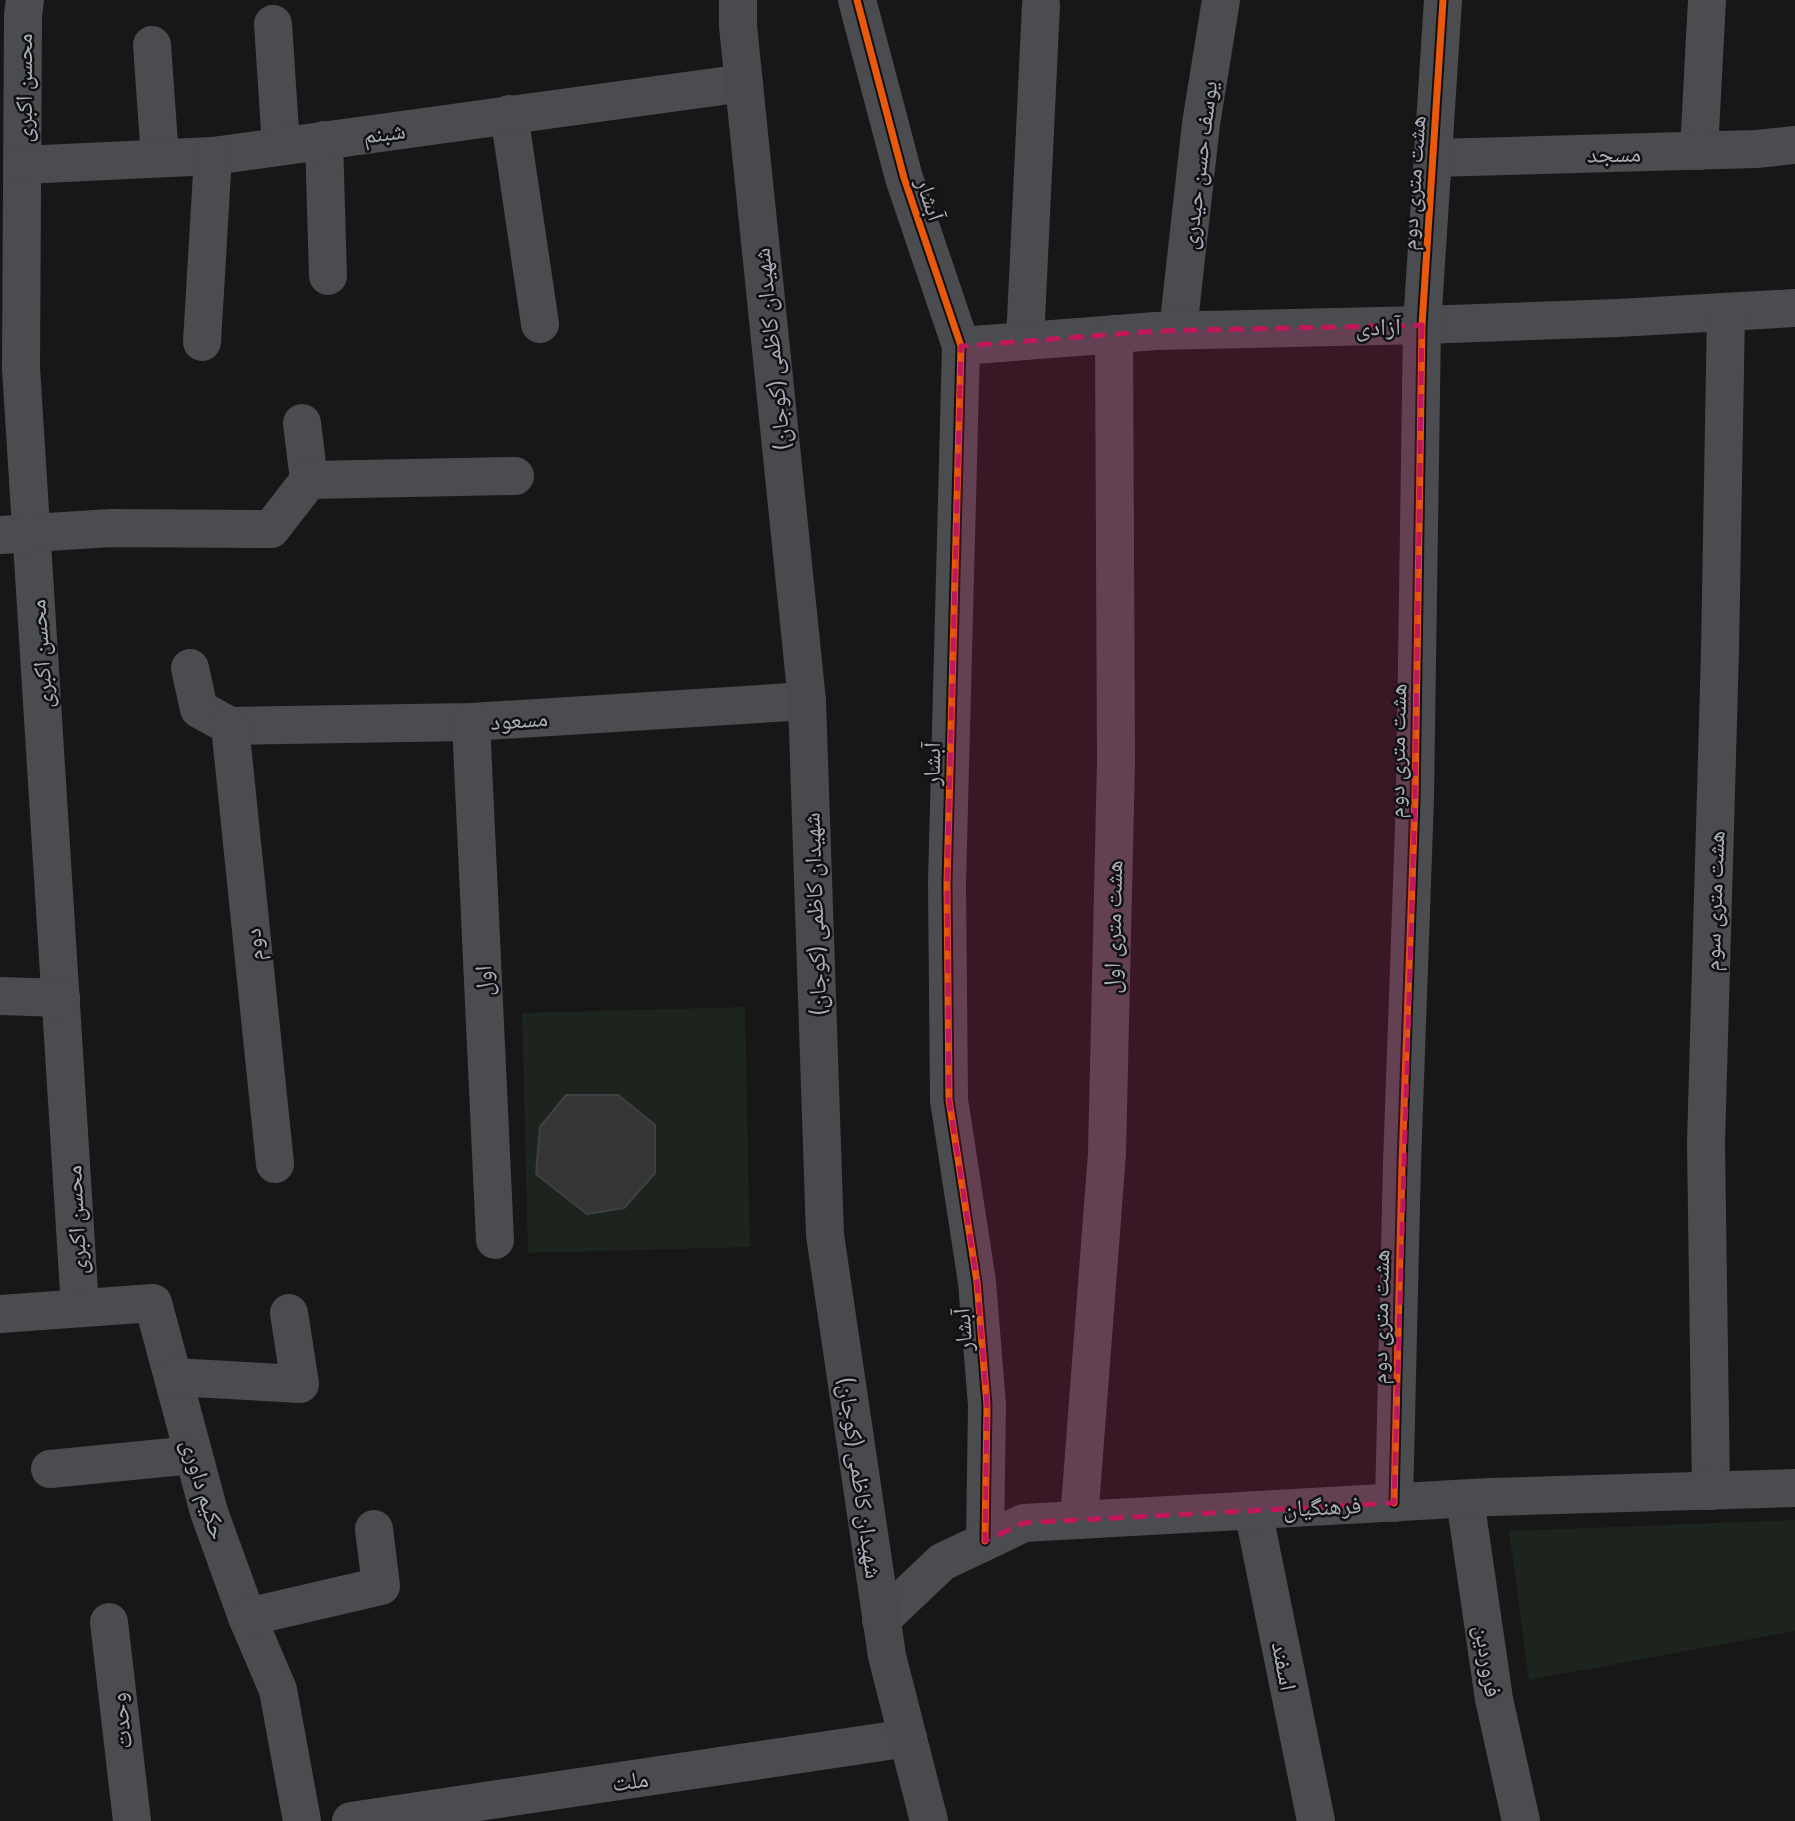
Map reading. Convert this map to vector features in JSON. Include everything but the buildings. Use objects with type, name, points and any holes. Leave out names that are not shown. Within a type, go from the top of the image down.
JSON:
[{"type":"main road","name":"شهیدان کاظمی (کوجان)","points":[[738,0],[738,26],[807,701],[825,1235],[887,1656],[929,1821]]},
{"type":"street","name":"محسن اکبری","points":[[25,0],[21,368],[16,535],[61,998],[80,1308]]},
{"type":"street","name":"آبشار","points":[[857,0],[904,178],[961,346],[947,883],[949,1100],[977,1282],[987,1405],[985,1541]]},
{"type":"street","name":"یوسف حسن حیدری","points":[[1178,330],[1201,124],[1221,0]]},
{"type":"street","name":"هشت متری دوم","points":[[1394,1503],[1402,1164],[1415,799],[1422,325],[1443,0]]},
{"type":"street","points":[[1699,151],[1707,0]]},
{"type":"street","points":[[1025,341],[1041,5]]},
{"type":"street","points":[[273,24],[281,146]]},
{"type":"street","points":[[152,45],[160,158]]},
{"type":"street","name":"شبنم","points":[[22,165],[213,156],[744,83]]},
{"type":"street","points":[[509,114],[540,324]]},
{"type":"street","points":[[324,140],[328,276]]},
{"type":"street","name":"مسجد","points":[[1433,158],[1756,149],[1795,145]]},
{"type":"street","points":[[202,342],[213,156]]},
{"type":"street","name":"آزادی","points":[[961,346],[1178,330],[1618,318],[1795,307]]},
{"type":"street","name":"هشت متری سوم","points":[[1711,1491],[1706,1143],[1720,651],[1726,312]]},
{"type":"street","name":"هشت متری اول","points":[[1079,1520],[1107,1153],[1116,762],[1114,334]]},
{"type":"street","points":[[16,535],[111,528],[271,529],[309,480],[302,423]]},
{"type":"street","points":[[309,480],[515,476]]},
{"type":"street","points":[[190,668],[199,709],[230,726]]},
{"type":"street","name":"مسعود","points":[[230,726],[471,722],[807,701]]},
{"type":"street","name":"اول","points":[[471,722],[495,1241]]},
{"type":"street","name":"دوم","points":[[230,726],[275,1164]]},
{"type":"street","points":[[0,996],[61,998]]},
{"type":"street","name":"حکیم داوری","points":[[0,1314],[153,1303],[209,1512],[247,1617],[278,1690],[302,1821]]},
{"type":"street","points":[[173,1377],[300,1384],[289,1314]]},
{"type":"street","points":[[50,1469],[193,1455]]},
{"type":"street","name":"فرهنگیان","points":[[881,1620],[942,1562],[1024,1523],[1465,1499],[1795,1488]]},
{"type":"street","name":"فروردین","points":[[1465,1499],[1494,1699],[1521,1821]]},
{"type":"street","name":"اسفند","points":[[1253,1510],[1316,1821]]},
{"type":"street","points":[[247,1617],[381,1586],[374,1529]]},
{"type":"street","name":"وحدت","points":[[109,1622],[132,1821]]},
{"type":"street","name":"ملت","points":[[351,1821],[908,1738]]},
{"type":"highlighted area","points":[[1422,325],[1415,799],[1394,1503],[1024,1523],[985,1541],[987,1405],[977,1282],[949,1100],[947,883],[961,346],[1156,331]]},
{"type":"shaded area","points":[[745,1007],[750,1247],[528,1253],[522,1013]]},
{"type":"shaded area","points":[[1795,1520],[1795,1631],[1529,1680],[1509,1531]]},
{"type":"cycle path","points":[[857,0],[904,178],[961,346],[947,883],[949,1100],[977,1282],[987,1405],[985,1541]]},
{"type":"cycle path","points":[[1394,1503],[1402,1164],[1415,799],[1422,325],[1443,0]]}]
